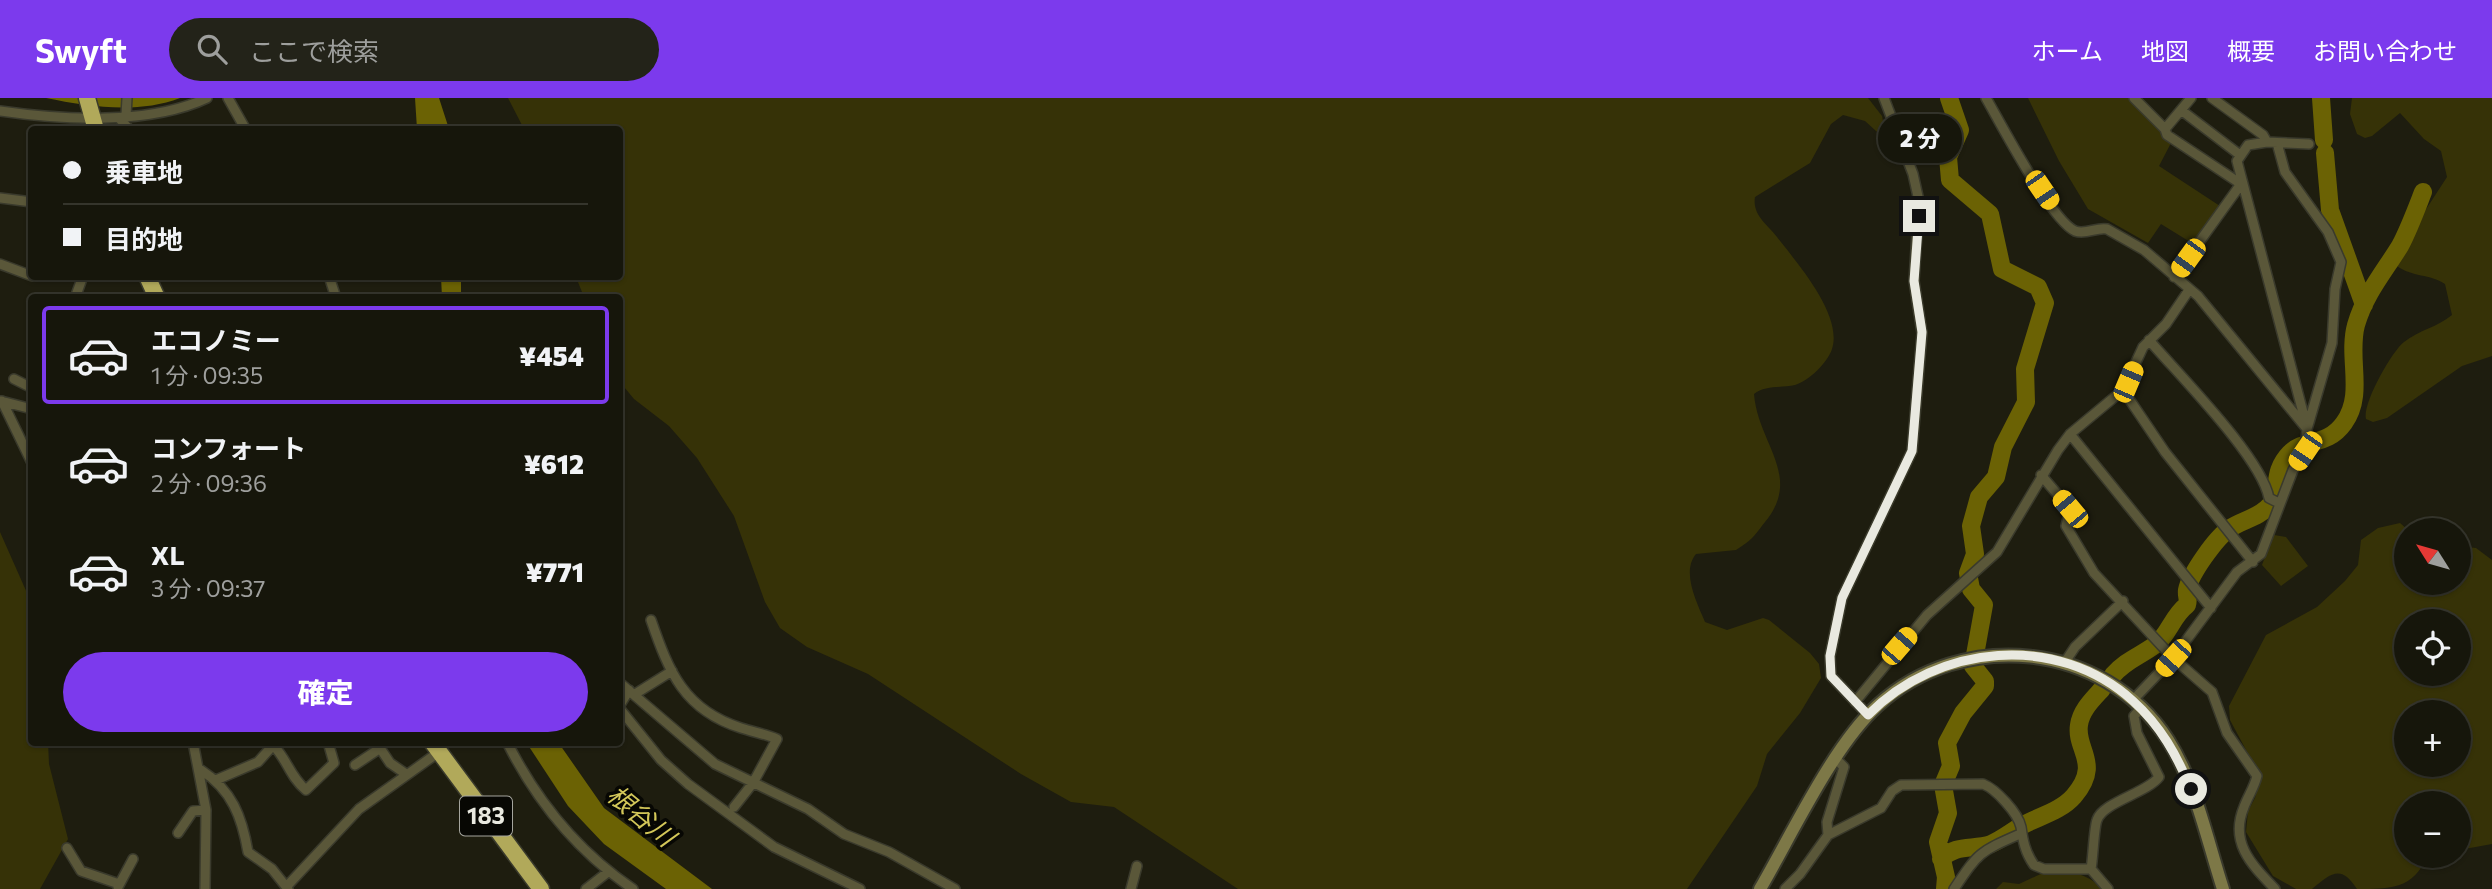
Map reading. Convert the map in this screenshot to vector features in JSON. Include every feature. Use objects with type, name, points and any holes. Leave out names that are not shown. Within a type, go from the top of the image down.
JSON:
[{"type":"highway","name":"183","points":[[438,747],[541,889]]},
{"type":"street","points":[[127,98],[123,115],[128,126]]},
{"type":"street","points":[[0,111],[123,115],[170,111],[207,98]]},
{"type":"street","points":[[228,98],[244,126]]},
{"type":"street","points":[[1868,715],[1831,676],[1830,656],[1842,598],[1862,551],[1908,465],[1915,430],[1922,332],[1914,281],[1919,201],[1913,174],[1885,101],[1874,98]]},
{"type":"street","points":[[1986,98],[2014,149],[2066,225],[2084,233],[2107,229],[2144,250],[2198,296],[2307,429]]},
{"type":"street","points":[[2134,98],[2165,129],[2167,135],[2241,184]]},
{"type":"street","points":[[2165,129],[2191,98]]},
{"type":"street","points":[[2108,889],[2091,869],[2097,820],[2103,812],[2153,784],[2159,777],[2137,733],[2134,716],[2137,704],[2237,572],[2261,554],[2275,501],[2306,445],[2307,429],[2332,343],[2335,289],[2341,262],[2328,232],[2285,172],[2272,143],[2212,98]]},
{"type":"street","points":[[2181,110],[2239,155]]},
{"type":"street","points":[[2307,429],[2237,162],[2239,155],[2248,145],[2309,144]]},
{"type":"street","points":[[2174,277],[2241,184]]},
{"type":"street","points":[[0,198],[28,202]]},
{"type":"street","points":[[0,264],[28,274]]},
{"type":"street","points":[[1855,702],[1927,615],[2004,543],[2041,475],[2070,434],[2123,390],[2149,340],[2166,324],[2189,290]]},
{"type":"street","points":[[2149,340],[2266,479],[2275,501]]},
{"type":"street","points":[[14,380],[28,386]]},
{"type":"street","points":[[2123,390],[2165,452],[2253,562]]},
{"type":"street","points":[[1,400],[28,408]]},
{"type":"street","points":[[1,400],[28,455]]},
{"type":"street","points":[[2070,434],[2211,608]]},
{"type":"street","points":[[2041,475],[2070,509],[2066,526],[2094,573],[2123,601],[2173,658],[2212,692],[2227,733],[2257,776],[2243,808],[2239,844],[2246,858],[2275,889]]},
{"type":"street","points":[[2065,662],[2076,647],[2123,601]]},
{"type":"street","points":[[652,620],[672,671],[690,701],[740,728],[777,739],[754,783],[734,807]]},
{"type":"street","points":[[1760,889],[1836,759],[1868,715],[1917,677],[1967,659],[2006,654],[2065,662],[2091,673],[2137,704],[2168,739],[2180,763],[2223,889]]},
{"type":"street","points":[[623,703],[632,692],[672,671]]},
{"type":"street","points":[[623,685],[715,764],[808,809],[844,834],[889,852],[955,889]]},
{"type":"street","points":[[623,711],[661,760],[688,784],[774,847],[860,889]]},
{"type":"street","points":[[194,746],[201,770],[206,810],[205,889]]},
{"type":"street","points":[[216,780],[258,762],[271,746]]},
{"type":"street","points":[[276,746],[294,780],[306,790],[334,763],[329,746]]},
{"type":"street","points":[[355,765],[378,746],[390,763],[406,774]]},
{"type":"street","points":[[510,746],[561,828],[608,872],[633,889]]},
{"type":"street","points":[[201,770],[216,780],[239,812],[248,852],[272,869],[287,887],[359,809],[438,747]]},
{"type":"street","points":[[1828,835],[1827,822],[1844,767],[1836,759]]},
{"type":"street","points":[[1785,889],[1800,874],[1828,835],[1881,808],[1892,791],[1901,785],[1990,787],[2021,830],[2034,865],[2044,869],[2091,869]]},
{"type":"street","points":[[178,833],[193,811],[206,810]]},
{"type":"street","points":[[1954,889],[1972,860],[2021,830]]},
{"type":"street","points":[[67,848],[81,871],[118,886],[133,859]]},
{"type":"street","points":[[1131,889],[1137,866]]},
{"type":"street","points":[[586,889],[608,872]]},
{"type":"shaded area","points":[[46,98],[180,98],[148,106],[114,107]]},
{"type":"shaded area","points":[[415,98],[439,98],[448,126],[417,126]]},
{"type":"shaded area","points":[[508,98],[1868,98],[1882,116],[1887,141],[1865,121],[1843,115],[1831,124],[1810,163],[1755,197],[1758,214],[1806,275],[1825,305],[1834,335],[1832,349],[1822,365],[1800,383],[1763,389],[1754,394],[1757,412],[1779,474],[1780,490],[1776,505],[1746,544],[1736,550],[1696,554],[1690,570],[1692,588],[1705,622],[1727,630],[1763,618],[1769,620],[1810,653],[1819,664],[1821,678],[1800,713],[1767,754],[1757,786],[1687,889],[1238,889],[1114,807],[1071,802],[1021,774],[868,674],[807,647],[780,628],[765,602],[734,516],[697,458],[669,426],[634,399],[623,386],[623,294],[583,294],[577,280],[623,280],[623,126],[522,126]]},
{"type":"shaded area","points":[[2028,98],[2133,98],[2171,143],[2159,166],[2220,206],[2195,245],[2161,224],[2148,243],[2088,209],[2059,161]]},
{"type":"shaded area","points":[[2352,98],[2492,98],[2492,356],[2462,366],[2387,418],[2373,422],[2366,419],[2366,412],[2379,378],[2392,356],[2404,342],[2452,315],[2445,284],[2403,270],[2397,266],[2395,257],[2447,177],[2441,151],[2424,139],[2400,113],[2372,136],[2365,138],[2357,134],[2350,114]]},
{"type":"shaded area","points":[[441,280],[461,280],[461,294],[442,294]]},
{"type":"shaded area","points":[[2394,524],[2394,595],[2471,595],[2471,547],[2492,560],[2492,844],[2471,848],[2471,791],[2394,791],[2394,868],[2421,868],[2415,875],[2400,885],[2357,889],[2346,876],[2336,874],[2330,875],[2312,889],[2296,889],[2273,876],[2246,832],[2248,811],[2255,798],[2260,776],[2230,720],[2229,706],[2266,635],[2317,607],[2345,581],[2358,565],[2361,540],[2378,528]]},
{"type":"shaded area","points":[[0,532],[28,595],[28,746],[48,746],[49,764],[68,839],[40,889],[0,889]]},
{"type":"shaded area","points":[[2269,537],[2286,537],[2308,566],[2281,586],[2262,565],[2272,538]]},
{"type":"shaded area","points":[[529,746],[561,746],[604,808],[712,889],[666,889],[604,844],[568,806]]},
{"type":"shaded area","points":[[2045,872],[2083,876],[2101,889],[1996,889],[2003,882],[2019,884]]},
{"type":"waterway","points":[[1945,889],[1946,877],[1938,842],[1948,813],[1943,785],[1951,766],[1947,743],[1963,713],[1985,686],[1985,681],[1973,666],[1984,605],[1971,589],[1968,573],[1975,554],[1971,526],[1979,497],[1996,477],[2003,447],[2026,402],[2025,369],[2045,303],[2038,287],[2002,269],[1990,214],[1950,180],[1948,157],[1960,130],[1949,98]]},
{"type":"waterway","points":[[2321,98],[2324,140]]},
{"type":"waterway","points":[[2325,153],[2330,210],[2364,305]]},
{"type":"waterway","points":[[2113,675],[2164,636],[2187,605],[2189,583],[2217,540],[2229,529],[2261,513],[2270,505],[2280,468],[2290,453],[2302,445],[2330,436],[2344,423],[2350,412],[2355,388],[2353,350],[2356,325],[2370,293],[2400,246],[2423,192]]},
{"type":"waterway","points":[[1941,859],[1958,849],[1991,844],[2057,809],[2074,796],[2082,784],[2087,766],[2080,742],[2080,720],[2088,705],[2102,689]]},
{"type":"route","points":[[1919,216],[1914,281],[1922,332],[1912,451],[1908,465],[1862,551],[1842,598],[1830,656],[1831,676],[1844,694],[1868,715],[1917,677],[1944,665],[2006,654],[2065,662],[2118,688],[2151,718],[2168,739],[2191,789]]},
{"type":"water label","name":"根谷川","points":[[641,816]]}]
